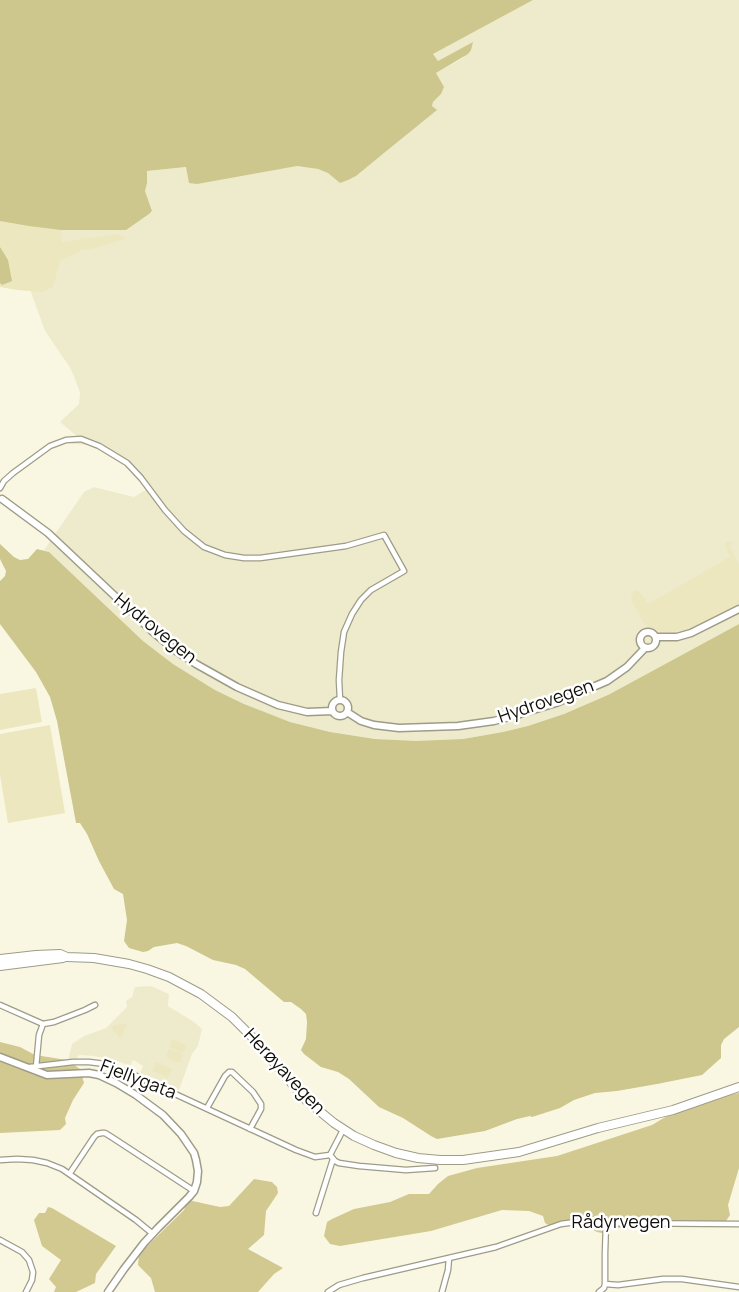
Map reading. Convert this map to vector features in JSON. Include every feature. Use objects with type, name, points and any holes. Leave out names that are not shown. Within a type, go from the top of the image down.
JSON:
[{"type":"highway","name":"Herøyavegen","points":[[0,959],[60,954],[67,957]]},
{"type":"highway","name":"Herøyavegen","points":[[0,966],[67,957],[94,958],[138,966],[169,977],[201,994],[241,1026],[306,1100],[320,1113],[343,1130],[374,1145],[407,1156],[440,1160],[478,1158],[519,1152],[598,1128],[667,1111],[739,1086]]},
{"type":"street","points":[[1,500],[3,495],[0,489],[4,481],[13,473],[50,446],[77,438],[99,446],[127,463],[184,532],[204,547],[224,555],[260,558],[346,546],[384,535],[404,571],[371,590],[361,600],[348,621],[341,652],[340,700]]},
{"type":"street","name":"Hydrovegen","points":[[1,500],[48,533],[153,632],[196,664],[237,687],[278,705],[306,712],[332,711]]},
{"type":"street","points":[[656,637],[677,637],[691,634],[739,609]]},
{"type":"street","points":[[649,632],[653,633],[656,637],[656,644],[651,648],[644,648],[642,646],[640,640],[642,635],[649,632]]},
{"type":"street","name":"Hydrovegen","points":[[347,712],[362,721],[374,725],[400,728],[458,726],[502,719],[556,703],[607,681],[627,667],[644,648]]},
{"type":"street","points":[[337,700],[340,700],[345,701],[348,709],[344,715],[338,716],[332,711],[332,705],[337,700]]},
{"type":"street","points":[[0,1005],[43,1024],[54,1022],[95,1005]]},
{"type":"street","points":[[36,1067],[39,1035],[43,1024]]},
{"type":"street","points":[[0,1057],[46,1075],[84,1072],[99,1075],[121,1085],[149,1104],[174,1126],[191,1148],[198,1172],[198,1182],[194,1190],[189,1198],[153,1234],[131,1260],[108,1292]]},
{"type":"street","name":"Fjellygata","points":[[27,1068],[89,1062],[105,1064],[134,1074],[309,1155],[331,1157],[339,1163],[347,1165],[381,1169],[417,1170],[435,1168]]},
{"type":"street","points":[[207,1108],[225,1076],[232,1072],[261,1104],[250,1129]]},
{"type":"street","points":[[316,1214],[331,1157],[343,1130]]},
{"type":"street","points":[[70,1173],[94,1137],[97,1134],[105,1133],[194,1190]]},
{"type":"street","points":[[0,1160],[33,1160],[70,1173],[153,1234]]},
{"type":"street","name":"Rådyrvegen","points":[[328,1292],[349,1282],[496,1247],[560,1224],[583,1221],[606,1223],[739,1224]]},
{"type":"street","points":[[600,1292],[605,1284],[606,1223]]},
{"type":"street","points":[[0,1240],[22,1252],[29,1260],[33,1272],[32,1280],[26,1292]]},
{"type":"street","points":[[442,1292],[449,1258]]},
{"type":"street","points":[[605,1284],[618,1285],[663,1279],[682,1279],[739,1287]]},
{"type":"shaded area","points":[[0,0],[533,0],[433,54],[438,61],[473,42],[468,54],[436,73],[444,87],[441,94],[433,102],[432,106],[437,110],[356,176],[348,180],[340,183],[328,173],[318,169],[297,166],[197,184],[189,183],[186,167],[147,171],[145,191],[152,211],[129,228],[126,230],[61,230],[0,221]]},
{"type":"shaded area","points":[[533,0],[739,0],[739,624],[608,695],[564,714],[503,732],[463,739],[404,741],[375,739],[330,732],[290,722],[215,690],[173,664],[143,641],[49,552],[44,550],[84,492],[94,487],[134,497],[150,487],[130,465],[92,445],[71,444],[78,437],[60,422],[79,404],[80,393],[69,366],[45,331],[16,251],[29,226],[61,230],[129,228],[152,211],[145,191],[147,171],[187,167],[297,166],[318,169],[329,173],[340,183],[436,110],[432,106],[433,102],[441,94],[436,73],[463,58],[472,43],[438,61],[433,54]]},
{"type":"shaded area","points":[[0,218],[60,226],[62,242],[118,234],[127,238],[93,249],[82,250],[60,261],[53,287],[43,292],[17,290],[0,287]]},
{"type":"shaded area","points":[[0,247],[8,260],[12,281],[2,285],[0,283]]},
{"type":"shaded area","points":[[730,541],[733,543],[729,546],[739,564],[739,606],[688,630],[658,631],[646,625],[631,600],[634,592],[639,591],[648,604],[730,557],[725,543]]},
{"type":"shaded area","points":[[0,544],[20,560],[28,559],[37,549],[49,552],[143,641],[173,664],[215,690],[290,722],[330,732],[375,739],[416,741],[463,739],[528,726],[564,714],[608,695],[739,624],[739,1027],[724,1039],[721,1045],[721,1058],[702,1075],[617,1091],[595,1093],[574,1100],[560,1108],[532,1117],[517,1119],[485,1131],[437,1139],[403,1118],[379,1107],[349,1079],[338,1072],[321,1067],[304,1054],[301,1050],[306,1039],[306,1014],[291,1002],[284,1002],[245,969],[213,960],[177,943],[154,947],[143,952],[129,948],[124,941],[127,920],[123,894],[114,889],[87,834],[80,823],[76,823],[57,721],[50,697],[36,672],[0,624],[0,581],[5,576],[6,571],[0,559]]},
{"type":"shaded area","points":[[36,688],[42,722],[0,730],[0,694]]},
{"type":"shaded area","points":[[50,725],[65,813],[8,823],[0,775],[0,734]]},
{"type":"shaded area","points":[[151,986],[169,994],[168,1006],[202,1029],[198,1046],[192,1054],[179,1090],[149,1076],[140,1074],[143,1066],[133,1060],[130,1066],[115,1060],[94,1056],[79,1055],[77,1058],[68,1061],[72,1044],[84,1036],[106,1028],[127,1007],[126,1001],[132,997],[135,987]]},
{"type":"shaded area","points":[[127,1024],[120,1039],[112,1028],[114,1025]]},
{"type":"shaded area","points":[[172,1039],[187,1045],[183,1053],[169,1047]]},
{"type":"shaded area","points":[[0,1042],[20,1047],[35,1055],[67,1060],[80,1069],[84,1083],[73,1100],[65,1118],[66,1124],[60,1130],[0,1133]]},
{"type":"shaded area","points":[[169,1049],[183,1054],[179,1063],[166,1057]]},
{"type":"shaded area","points":[[156,1062],[172,1069],[168,1078],[152,1071]]},
{"type":"shaded area","points":[[739,1093],[739,1168],[728,1205],[730,1215],[720,1226],[611,1228],[602,1233],[585,1226],[565,1224],[559,1228],[554,1228],[545,1223],[543,1216],[529,1211],[502,1210],[431,1231],[340,1246],[330,1244],[324,1236],[327,1222],[332,1219],[354,1209],[390,1202],[409,1194],[429,1194],[448,1176],[477,1168],[557,1156],[652,1125],[689,1103]]},
{"type":"shaded area","points":[[254,1179],[272,1182],[277,1187],[278,1193],[266,1211],[264,1235],[248,1249],[283,1268],[274,1274],[258,1292],[155,1292],[151,1278],[138,1265],[139,1254],[184,1210],[188,1200],[220,1207],[229,1206]]},
{"type":"shaded area","points":[[48,1207],[116,1246],[96,1274],[95,1283],[76,1292],[54,1292],[56,1287],[49,1279],[61,1260],[42,1246],[34,1220],[39,1213],[45,1213]]}]
